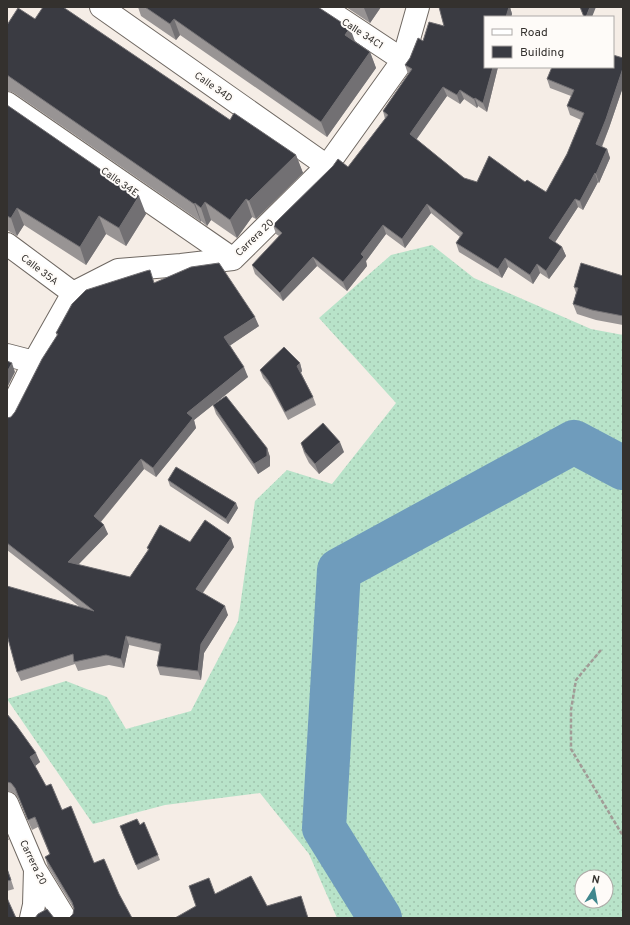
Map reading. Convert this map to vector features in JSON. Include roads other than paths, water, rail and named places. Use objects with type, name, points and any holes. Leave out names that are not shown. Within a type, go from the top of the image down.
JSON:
[{"type":"street","name":"Calle 34D","points":[[101,7],[327,166]]},
{"type":"street","name":"Calle 34C1","points":[[323,7],[403,60]]},
{"type":"street","name":"Carrera 20","points":[[73,294],[118,270],[232,259],[327,166],[403,60],[418,7]]},
{"type":"street","name":"Calle 34E","points":[[7,103],[232,259]]},
{"type":"street","name":"Calle 35A","points":[[7,244],[73,294]]},
{"type":"street","points":[[7,416],[34,362],[73,294]]},
{"type":"street","points":[[7,355],[34,362]]},
{"type":"street","name":"Carrera 20","points":[[7,803],[35,869],[65,918]]},
{"type":"street","points":[[31,918],[34,905],[35,869]]},
{"type":"waterway","points":[[380,918],[324,828],[339,570],[574,442],[623,468]]}]
